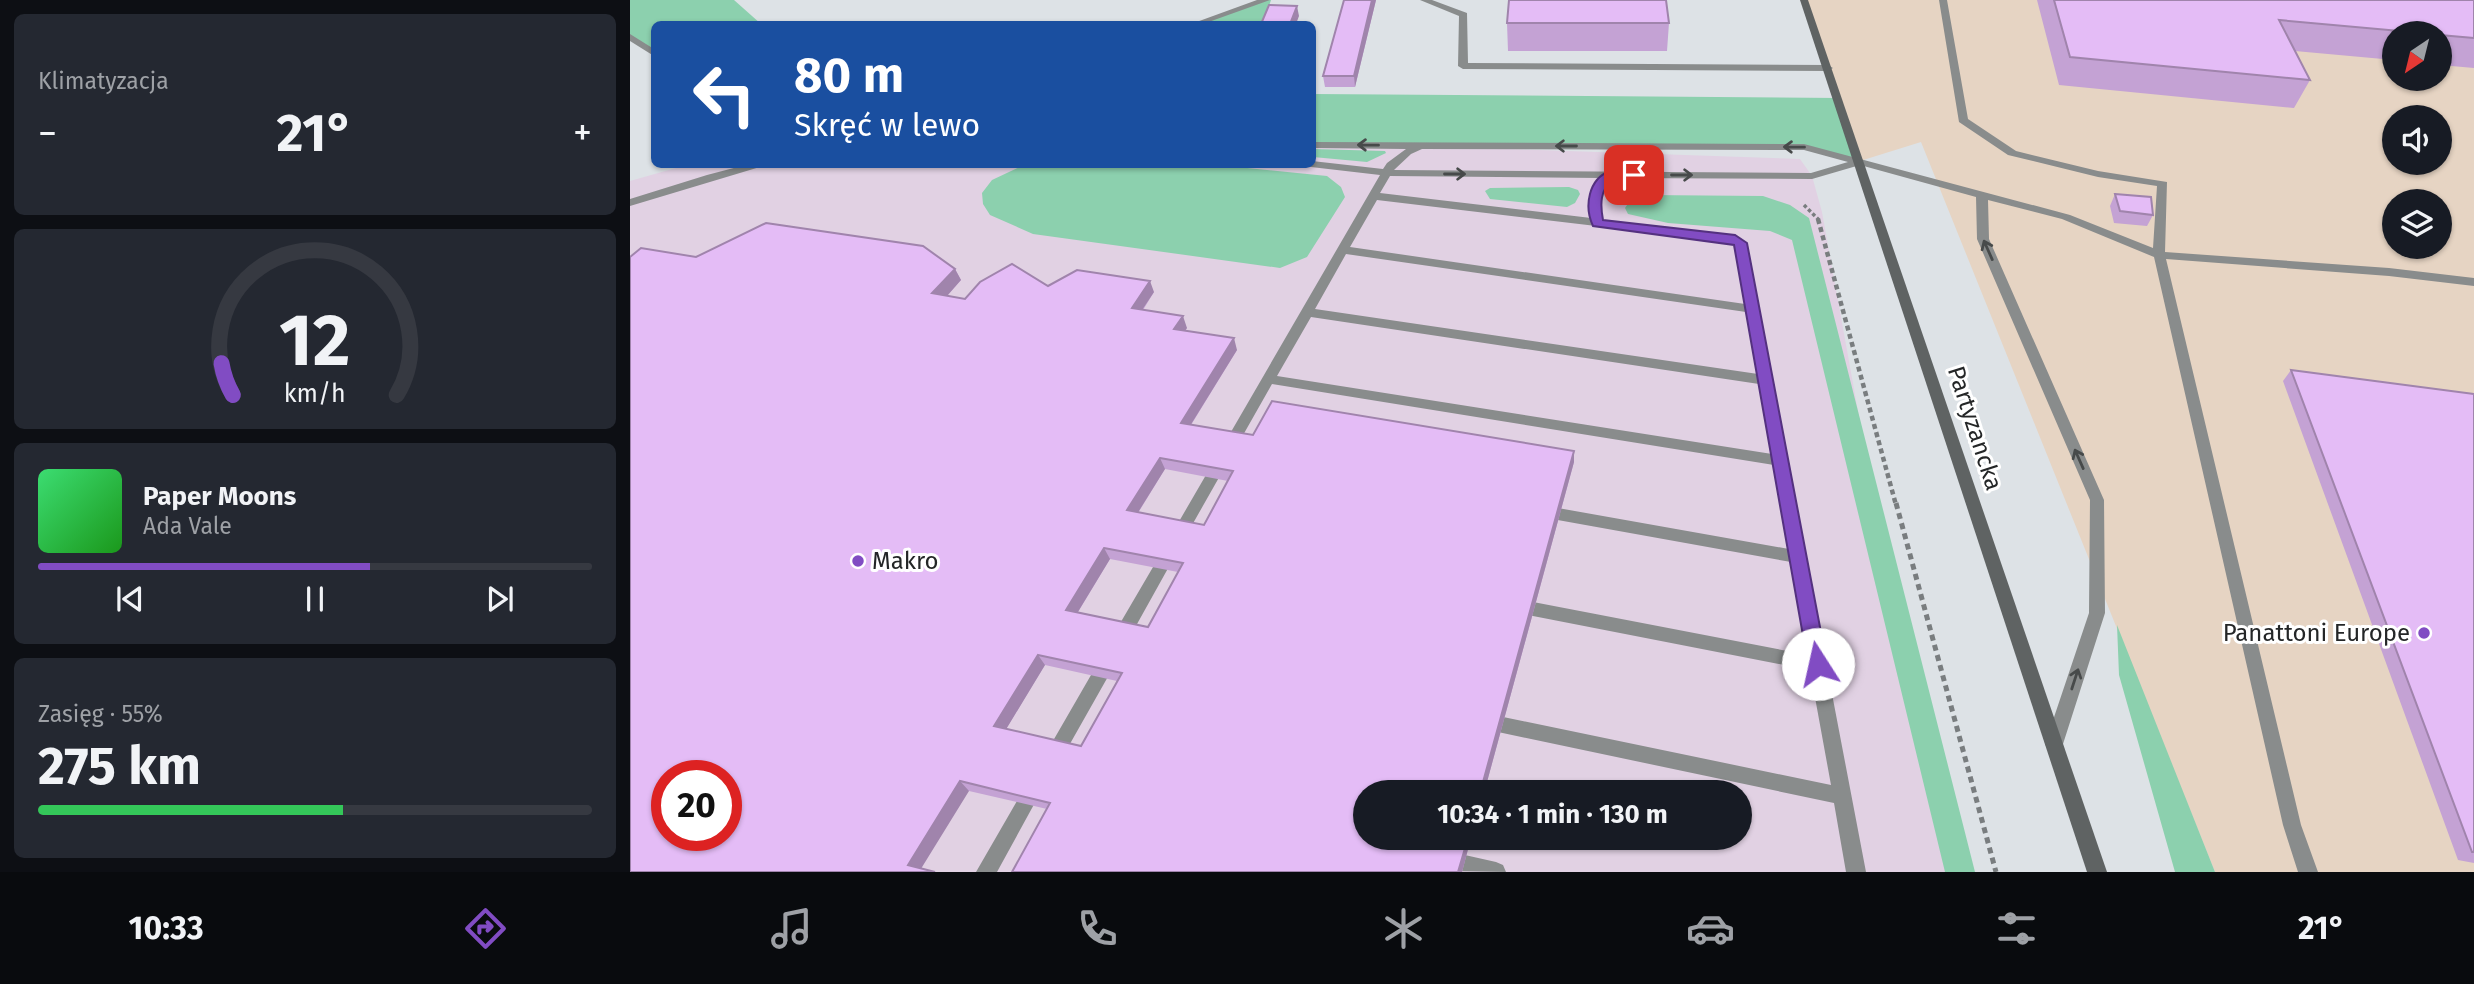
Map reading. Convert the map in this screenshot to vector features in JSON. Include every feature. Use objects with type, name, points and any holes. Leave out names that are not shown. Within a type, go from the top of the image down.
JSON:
[{"type":"main road","name":"Partyzancka","points":[[1804,0],[2097,872]]},
{"type":"street","points":[[1205,21],[1266,0]]},
{"type":"street","points":[[1424,0],[1464,15],[1463,66],[1828,68]]},
{"type":"street","points":[[1943,0],[1964,120],[2012,153],[2098,174],[2163,184],[2159,255],[2292,825],[2308,872]]},
{"type":"street","points":[[630,37],[651,50]]},
{"type":"street","points":[[1316,145],[1804,147],[2066,217],[2159,255],[2389,272],[2474,282]]},
{"type":"street","points":[[986,872],[1052,771],[1233,456],[1269,379],[1387,173],[1397,158],[1424,146]]},
{"type":"street","points":[[1316,165],[1387,173],[1812,176],[1860,161]]},
{"type":"street","points":[[630,203],[748,168]]},
{"type":"street","points":[[1598,223],[1593,212],[1596,191],[1610,175]]},
{"type":"street","points":[[1982,195],[1983,239],[2096,500],[2097,613],[2054,744]]},
{"type":"street","points":[[1374,196],[1735,239],[1740,243],[1856,872]]},
{"type":"street","points":[[1343,250],[1753,309]]},
{"type":"street","points":[[1307,312],[1765,380]]},
{"type":"street","points":[[1269,379],[1781,461]]},
{"type":"street","points":[[1526,508],[1798,557]]},
{"type":"street","points":[[1504,604],[1818,664]]},
{"type":"street","points":[[1473,719],[1842,796]]},
{"type":"street","points":[[1430,857],[1496,872]]},
{"type":"path","points":[[1796,201],[1818,218],[1996,872]]},
{"type":"shaded area","points":[[1804,0],[2474,0],[2474,872],[2215,872],[1921,142],[1860,161]]},
{"type":"shaded area","points":[[1316,145],[1424,146],[1800,159],[1812,176],[1822,212],[1890,588],[1952,872],[630,872],[630,181],[676,168],[1316,168]]},
{"type":"green space","points":[[630,0],[734,0],[758,21],[651,21],[651,51],[630,37]]},
{"type":"green space","points":[[1266,0],[1271,0],[1264,21],[1205,21]]},
{"type":"green space","points":[[1316,94],[1839,98],[1860,161],[1804,147],[1316,145]]},
{"type":"green space","points":[[1316,149],[1385,151],[1386,153],[1367,162],[1316,157]]},
{"type":"green space","points":[[1018,168],[1247,168],[1327,176],[1341,187],[1345,197],[1307,257],[1280,268],[1033,234],[990,215],[983,204],[982,193],[992,180]]},
{"type":"green space","points":[[1569,187],[1578,190],[1580,194],[1575,203],[1567,207],[1490,199],[1485,191],[1490,188]]},
{"type":"green space","points":[[1647,195],[1763,196],[1790,205],[1809,218],[1975,872],[1945,872],[1792,240],[1770,231],[1668,223],[1628,214],[1625,208],[1632,198]]},
{"type":"green space","points":[[2117,625],[2215,872],[2175,872],[2119,675]]},
{"type":"building","points":[[1344,0],[1372,0],[1354,76],[1323,76]]},
{"type":"building","points":[[1509,0],[1666,0],[1669,23],[1507,23]]},
{"type":"building","points":[[2054,0],[2474,0],[2474,38],[2452,36],[2452,21],[2382,21],[2382,29],[2279,20],[2310,80],[2070,57]]},
{"type":"building","points":[[1269,5],[1297,6],[1291,21],[1262,21]]},
{"type":"building","points":[[2115,194],[2151,197],[2153,215],[2120,211]]},
{"type":"building","points":[[766,223],[923,246],[955,269],[932,293],[965,299],[980,282],[1012,264],[1048,286],[1077,270],[1150,281],[1132,308],[1183,316],[1174,329],[1234,338],[1181,423],[1253,435],[1272,401],[1574,451],[1484,780],[1353,780],[1353,850],[1464,850],[1458,872],[1012,872],[1050,803],[960,781],[908,865],[935,872],[630,872],[630,257],[641,248],[696,257]],"holes":[[[1160,458],[1233,471],[1204,525],[1127,510]],[[1104,548],[1183,563],[1148,627],[1066,610]],[[1038,655],[1122,673],[1081,746],[994,726]]]},
{"type":"building","name":"Panattoni Europe","points":[[2291,370],[2474,394],[2474,852],[2472,852]]},
{"type":"place","name":"Makro","points":[[858,561]]},
{"type":"place","name":"Panattoni Europe","points":[[2424,633]]},
{"type":"route","points":[[1634,175],[1610,175],[1600,184],[1593,204],[1598,223],[1735,239],[1740,243],[1818,664]]}]
